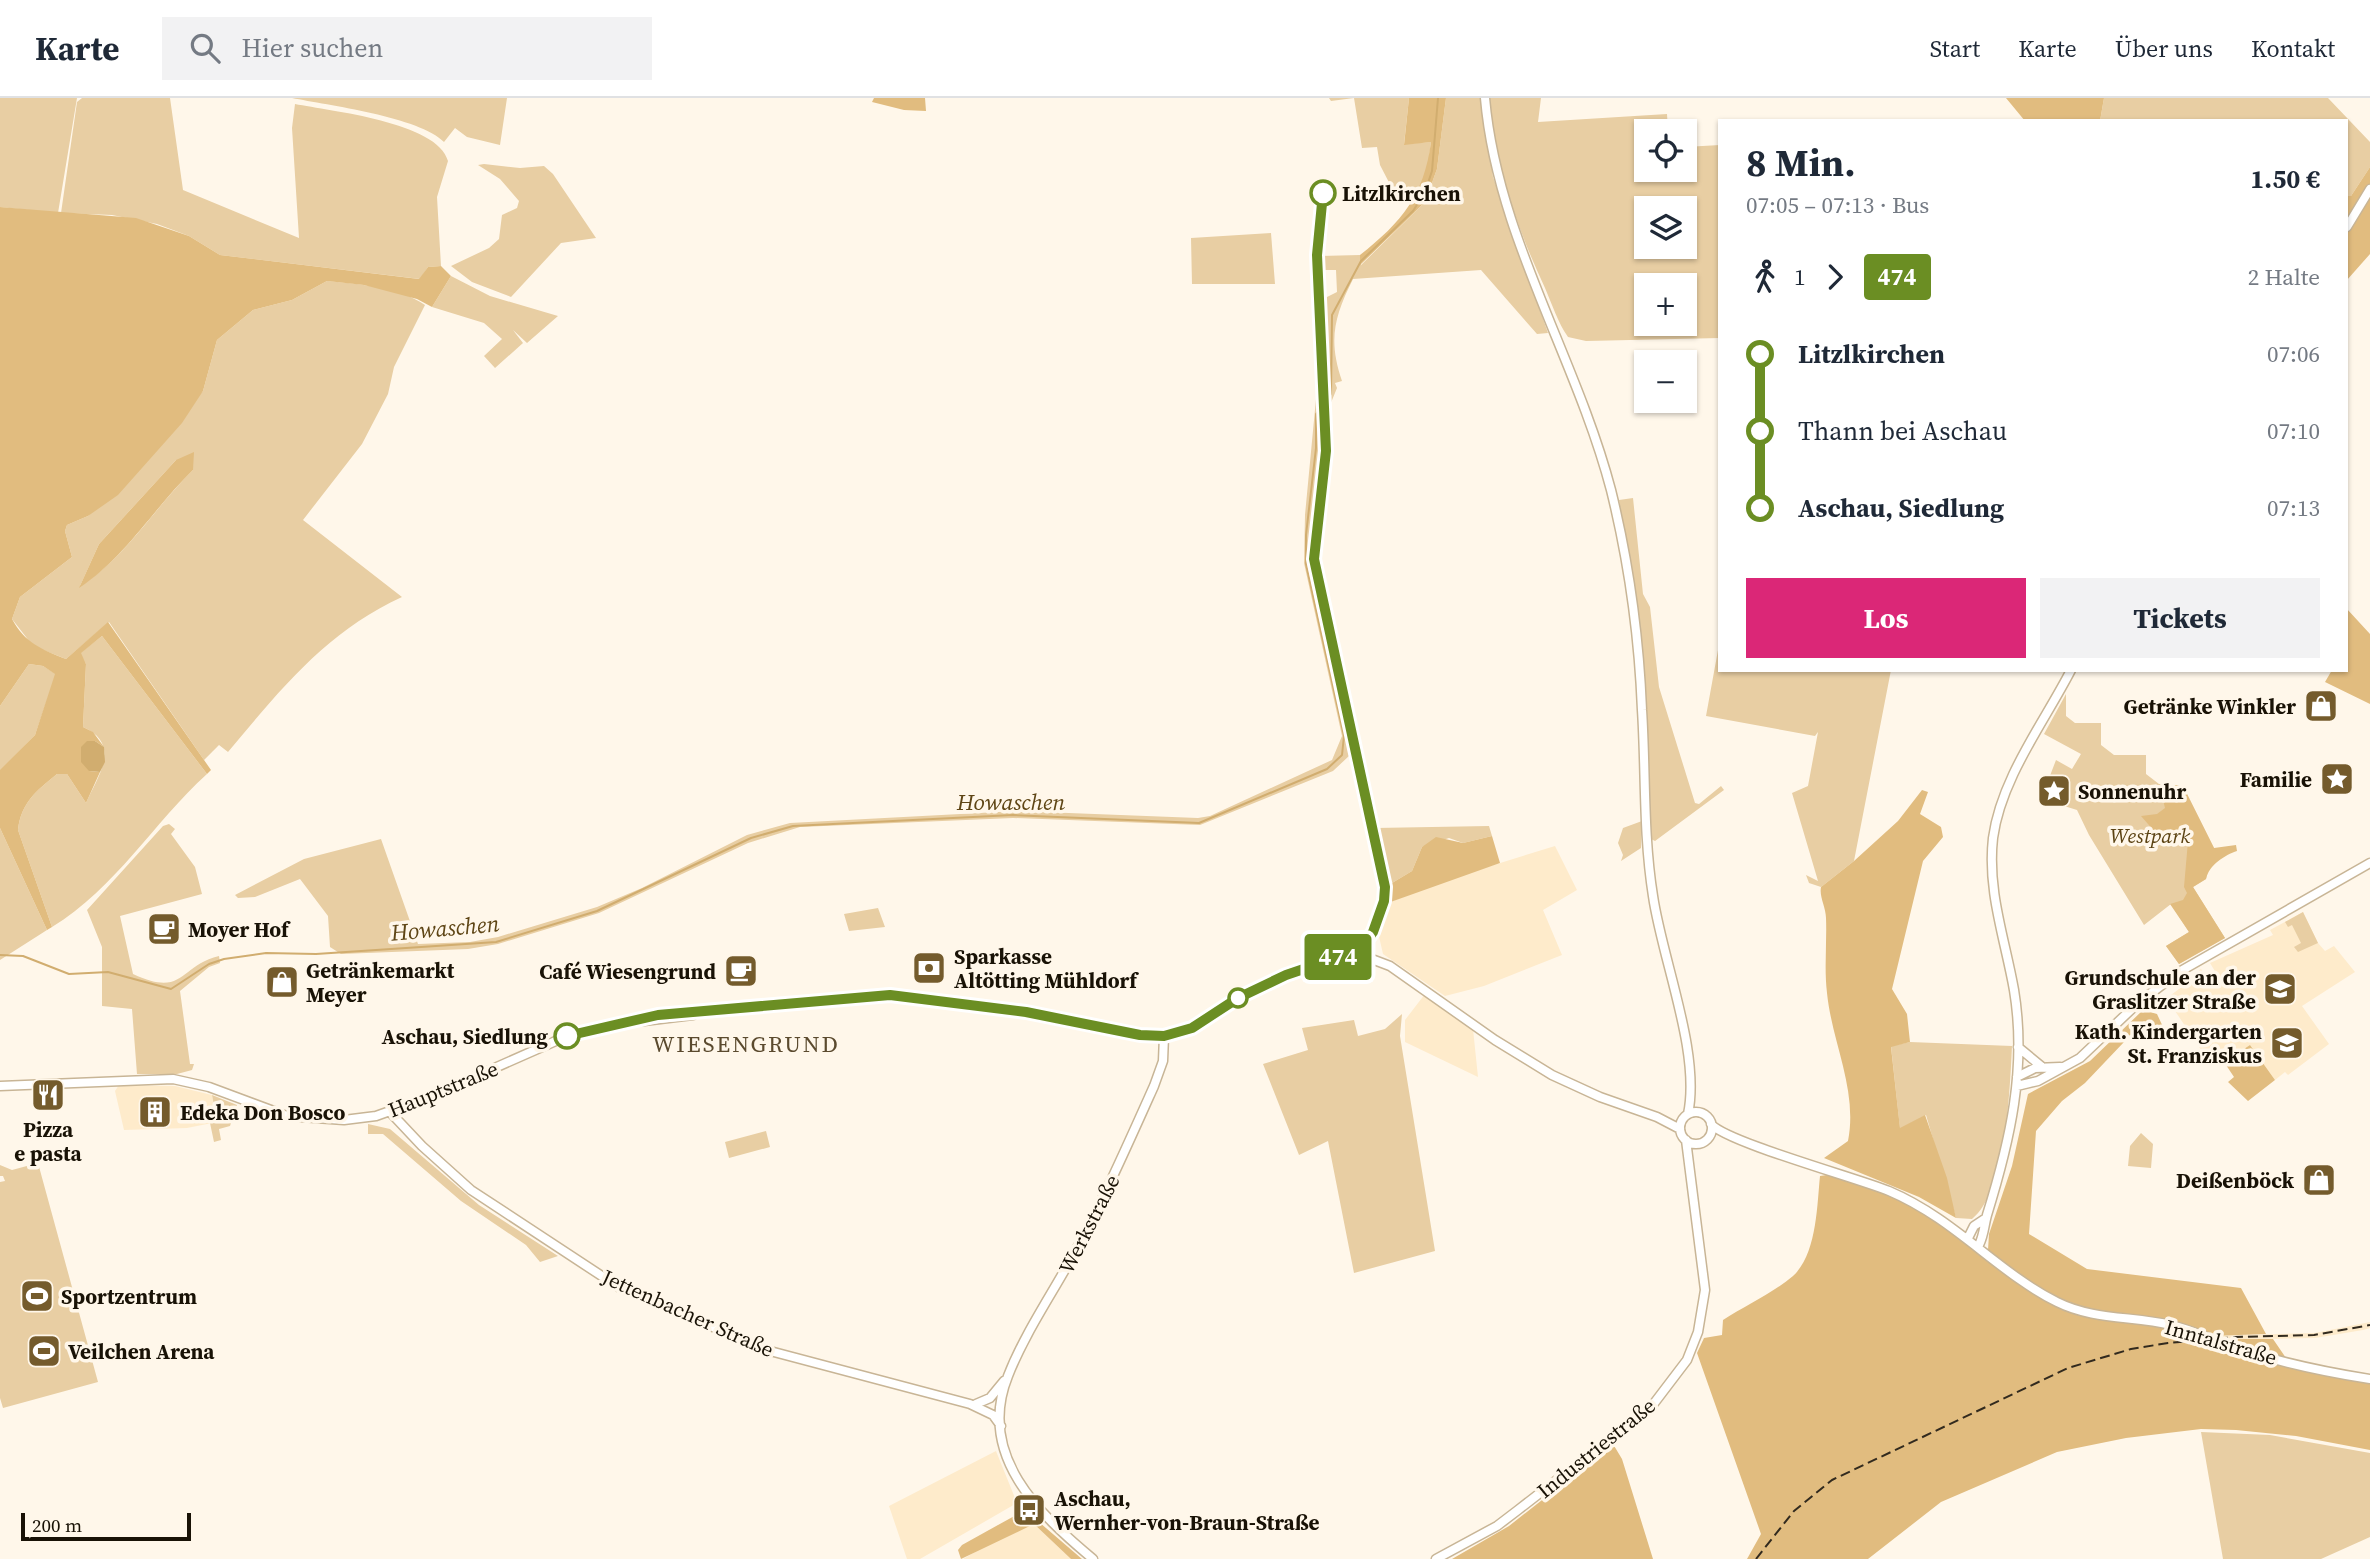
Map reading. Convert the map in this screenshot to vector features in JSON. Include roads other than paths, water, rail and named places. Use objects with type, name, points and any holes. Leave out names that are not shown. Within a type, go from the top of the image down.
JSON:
[{"type":"street","points":[[1485,98],[1494,157],[1510,218],[1584,402],[1623,542],[1640,666],[1651,883],[1686,1049],[1691,1089],[1701,1113],[1711,1124],[1742,1141]]},
{"type":"street","points":[[2348,225],[2370,189]]},
{"type":"street","points":[[1979,1245],[2004,1167],[2017,1082],[2018,1047],[2014,992],[1993,896],[1994,834],[2007,791],[2060,691],[2063,679],[2069,673]]},
{"type":"street","points":[[2017,1082],[2038,1081],[2089,1052],[2129,1011],[2179,972],[2370,863]]},
{"type":"street","points":[[1164,1036],[1192,1028],[1238,998],[1286,975],[1340,957],[1366,956],[1390,966],[1495,1040],[1546,1072],[1583,1090],[1657,1117],[1680,1129],[1686,1140],[1698,1144],[1708,1138],[1719,1137],[1742,1141]]},
{"type":"street","name":"Hauptstraße","points":[[0,1086],[163,1079],[190,1082],[279,1114],[309,1120],[344,1121],[400,1109],[553,1044],[574,1039],[585,1032],[658,1015],[890,995],[1064,1018],[1140,1035],[1164,1036]]},
{"type":"street","name":"Werkstraße","points":[[1001,1406],[1008,1376],[1086,1232],[1122,1158],[1161,1069],[1164,1036]]},
{"type":"street","points":[[2018,1047],[2030,1059],[2044,1067]]},
{"type":"street","points":[[2017,1082],[2030,1070],[2060,1067]]},
{"type":"street","points":[[1680,1129],[1686,1116],[1691,1089]]},
{"type":"street","points":[[400,1109],[406,1130]]},
{"type":"street","name":"Jettenbacher Straße","points":[[390,1112],[406,1130],[481,1197],[620,1288],[769,1350],[973,1404],[1001,1406]]},
{"type":"street","points":[[1657,1117],[1701,1113]]},
{"type":"street","points":[[1708,1138],[1711,1124]]},
{"type":"street","name":"Industriestraße","points":[[1436,1559],[1497,1526],[1528,1503],[1652,1406],[1680,1373],[1698,1332],[1705,1290],[1686,1140]]},
{"type":"street","name":"Inntalstraße","points":[[1742,1141],[1889,1191],[1955,1228],[2039,1292],[2080,1311],[2166,1324],[2246,1352],[2370,1379]]},
{"type":"street","name":"Industriestraße","points":[[1691,1170],[1693,1152],[1698,1144]]},
{"type":"street","points":[[1955,1228],[1974,1226],[1986,1218]]},
{"type":"street","points":[[1969,1238],[1974,1226]]},
{"type":"street","points":[[973,1404],[995,1394],[1008,1376]]},
{"type":"street","name":"Jettenbacher Straße","points":[[973,1404],[993,1415],[1001,1426]]},
{"type":"street","points":[[1001,1406],[1001,1426],[1008,1460],[1022,1489],[1040,1513],[1093,1559]]},
{"type":"waterway","name":"Howaschen","points":[[0,955],[23,956],[69,974],[108,972],[171,989],[209,964],[224,959],[266,953],[316,954],[496,942],[597,911],[751,838],[793,826],[1013,815],[1199,823],[1327,769],[1342,755],[1344,736],[1306,564],[1306,535],[1316,448],[1316,414],[1331,394],[1332,315],[1361,261],[1413,211],[1425,192],[1432,171],[1438,98]]},
{"type":"railway","points":[[1756,1559],[1794,1511],[1832,1480],[2068,1368],[2131,1349],[2168,1343],[2235,1337],[2314,1335],[2370,1325]]},
{"type":"place","name":"Litzlkirchen","points":[[1323,193]]},
{"type":"place","name":"Getränke Winkler","points":[[2321,706]]},
{"type":"place","name":"Familie","points":[[2337,779]]},
{"type":"place","name":"Sonnenuhr","points":[[2054,791]]},
{"type":"place","name":"Moyer Hof","points":[[164,929]]},
{"type":"place","name":"Sparkasse Altötting Mühldorf","points":[[929,968]]},
{"type":"place","name":"Café Wiesengrund","points":[[741,971]]},
{"type":"place","name":"Getränkemarkt Meyer","points":[[282,982]]},
{"type":"place","name":"Grundschule an der Graslitzer Straße","points":[[2280,989]]},
{"type":"place","name":"Aschau, Siedlung","points":[[567,1036]]},
{"type":"place","name":"Kath. Kindergarten St. Franziskus","points":[[2287,1043]]},
{"type":"place","name":"Pizza e pasta","points":[[48,1095]]},
{"type":"place","name":"Edeka Don Bosco","points":[[155,1112]]},
{"type":"place","name":"Deißenböck","points":[[2319,1180]]},
{"type":"place","name":"Sportzentrum","points":[[37,1296]]},
{"type":"place","name":"Veilchen Arena","points":[[44,1351]]},
{"type":"place","name":"Aschau, Wernher-von-Braun-Straße","points":[[1029,1510]]},
{"type":"district","name":"WIESENGRUND","points":[[746,1044]]},
{"type":"park label","name":"Westpark","points":[[2150,835]]}]
